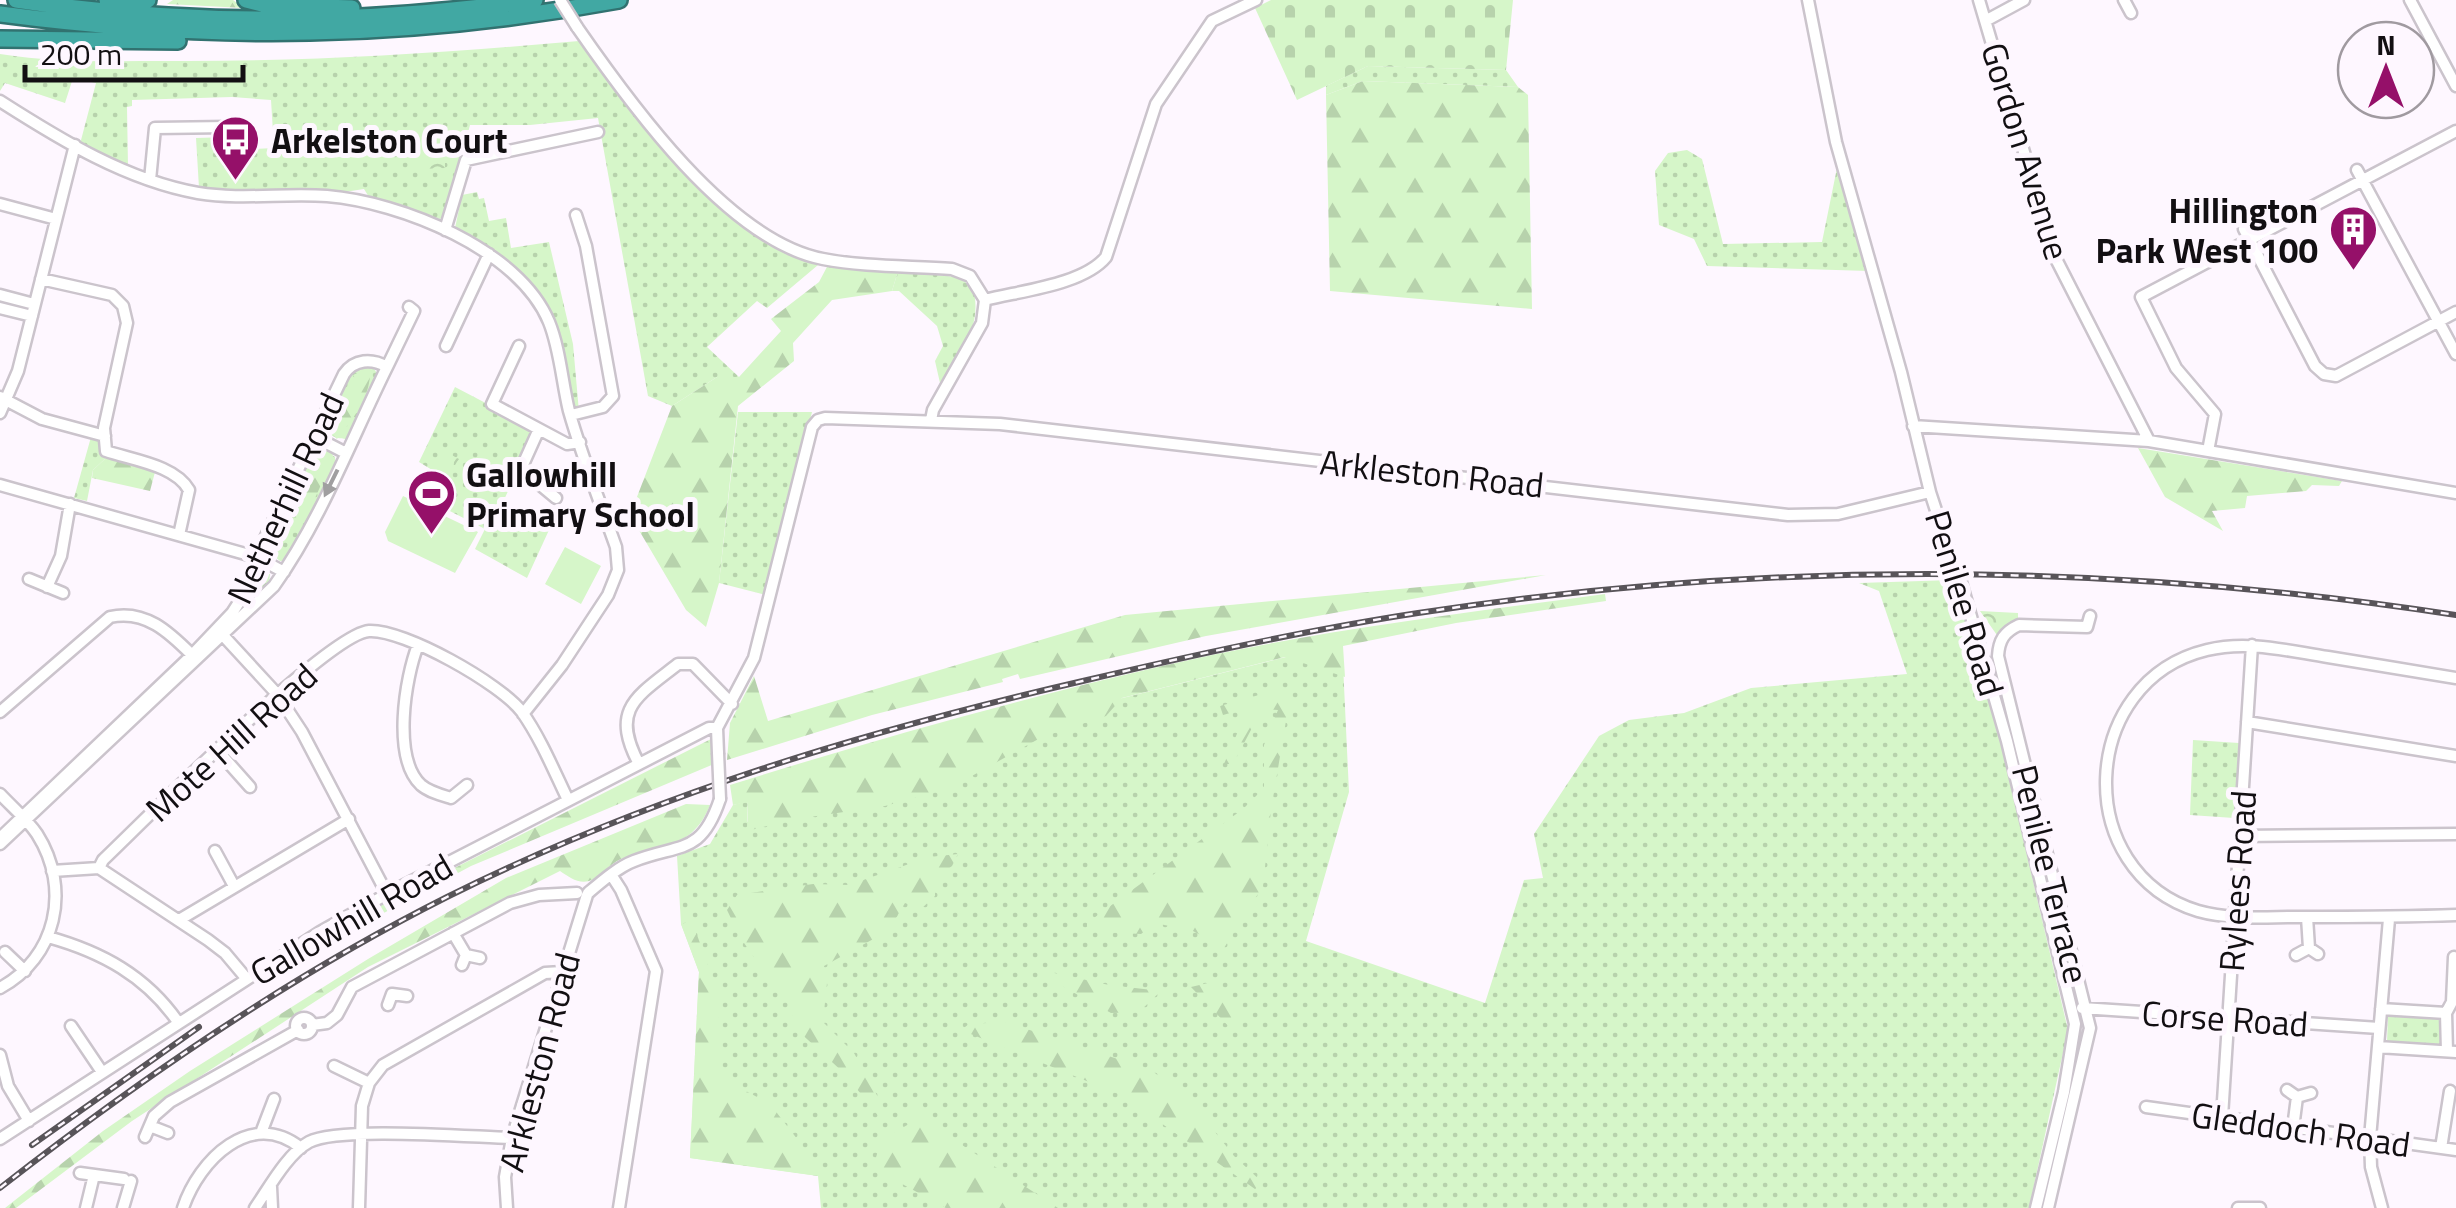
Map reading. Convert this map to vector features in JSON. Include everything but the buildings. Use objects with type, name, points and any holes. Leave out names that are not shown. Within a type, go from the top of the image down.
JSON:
[{"type":"highway","points":[[16,0],[112,12],[223,19],[334,18],[535,0]]},
{"type":"highway","points":[[107,0],[148,0]]},
{"type":"highway","points":[[246,0],[266,6],[465,9]]},
{"type":"highway","points":[[0,39],[245,40],[490,20],[619,0]]},
{"type":"highway","points":[[0,14],[192,33],[356,32]]},
{"type":"street","points":[[560,0],[641,118],[708,187],[784,246],[821,259],[952,269],[970,276],[985,300],[982,323],[930,420]]},
{"type":"street","points":[[985,300],[1071,278],[1099,265],[1106,257],[1156,104],[1212,22],[1256,0]]},
{"type":"street","name":"Penilee Road","points":[[1808,0],[1836,142],[1930,492],[2007,740],[2072,1008],[2072,1052],[2036,1208]]},
{"type":"street","name":"Gordon Avenue","points":[[1979,0],[2055,257],[2149,441]]},
{"type":"street","points":[[1987,20],[2024,0]]},
{"type":"street","points":[[2124,0],[2131,13]]},
{"type":"street","points":[[2410,0],[2456,86]]},
{"type":"street","points":[[0,101],[104,162],[150,180],[199,193],[239,197],[326,196],[419,218],[489,254],[526,288],[550,322],[571,415],[616,547],[618,570],[594,619],[522,714]]},
{"type":"street","points":[[150,180],[155,128],[229,127]]},
{"type":"street","points":[[2208,451],[2214,414],[2210,404],[2176,368],[2140,298],[2246,233],[2456,131]]},
{"type":"street","points":[[445,230],[466,160],[598,132]]},
{"type":"street","points":[[0,413],[33,310],[75,145]]},
{"type":"street","points":[[2360,175],[2456,354]]},
{"type":"street","points":[[0,204],[56,219]]},
{"type":"street","points":[[571,415],[603,407],[613,396],[586,246],[576,216]]},
{"type":"street","points":[[2246,233],[2315,366],[2324,374],[2336,376],[2456,312]]},
{"type":"street","points":[[446,346],[489,254]]},
{"type":"street","points":[[41,278],[112,295],[123,306],[128,323],[104,436],[106,451],[174,474],[184,482],[188,490],[179,535]]},
{"type":"street","points":[[0,296],[33,310]]},
{"type":"street","points":[[387,367],[414,311],[408,307]]},
{"type":"street","points":[[0,308],[33,310]]},
{"type":"street","points":[[519,346],[492,404],[568,444],[580,442]]},
{"type":"street","name":"Netherhill Road","points":[[0,841],[220,632],[243,596],[256,557],[350,364],[370,362],[387,367],[274,586],[220,632],[192,655],[23,819]]},
{"type":"street","points":[[4,398],[42,419],[104,436]]},
{"type":"street","name":"Arkleston Road","points":[[507,1208],[505,1177],[512,1138],[580,916],[583,893],[638,859],[677,850],[695,841],[709,825],[720,799],[717,728],[754,658],[814,423],[825,418],[930,420],[1069,432],[1788,515],[1838,514],[1930,492]]},
{"type":"street","points":[[1914,426],[2149,441],[2456,493]]},
{"type":"street","points":[[539,429],[520,469],[556,498]]},
{"type":"street","points":[[313,436],[346,453]]},
{"type":"street","points":[[0,485],[256,557],[284,572]]},
{"type":"street","points":[[47,586],[61,556],[70,504]]},
{"type":"street","points":[[28,579],[64,594]]},
{"type":"street","points":[[0,712],[110,616],[122,614],[159,623],[192,655]]},
{"type":"street","name":"Penilee Terrace","points":[[2048,1208],[2090,1028],[1998,656],[1999,645],[2010,629],[2087,627],[2090,616]]},
{"type":"street","name":"Mote Hill Road","points":[[100,868],[102,860],[277,694],[348,638],[368,631],[418,645]]},
{"type":"street","points":[[220,632],[277,694],[302,732],[386,894]]},
{"type":"street","points":[[467,785],[451,798],[420,784],[408,765],[407,686],[418,645],[508,696],[522,714],[568,800]]},
{"type":"street","points":[[2456,678],[2252,645],[2205,650],[2152,676],[2125,708],[2110,744],[2104,778],[2107,812],[2125,852],[2160,891],[2199,911],[2234,917],[2456,916]]},
{"type":"street","name":"Rylees Road","points":[[2222,1117],[2252,645]]},
{"type":"street","points":[[639,764],[628,743],[626,716],[632,702],[678,664],[693,664],[732,704]]},
{"type":"street","points":[[2247,722],[2456,756]]},
{"type":"street","name":"Gallowhill Road","points":[[0,1139],[246,978],[386,894],[708,728],[717,728]]},
{"type":"street","points":[[218,751],[250,788]]},
{"type":"street","points":[[0,794],[41,842],[52,871],[56,912],[39,956],[25,972],[0,988]]},
{"type":"street","points":[[179,920],[350,820]]},
{"type":"street","points":[[2239,836],[2456,834]]},
{"type":"street","points":[[215,850],[234,886]]},
{"type":"street","points":[[52,871],[100,868],[225,953],[246,978]]},
{"type":"street","points":[[612,876],[622,890],[656,971],[619,1208]]},
{"type":"street","points":[[168,1133],[147,1132],[154,1116],[170,1102],[298,1030],[300,1018],[308,1018],[312,1024],[327,1022],[336,1015],[352,987],[510,903],[538,895],[583,893]]},
{"type":"street","points":[[2296,955],[2313,951],[2307,917]]},
{"type":"street","points":[[2382,1208],[2370,1167],[2370,1138],[2389,919]]},
{"type":"street","points":[[453,933],[464,960],[480,958]]},
{"type":"street","points":[[48,938],[88,948],[145,984],[178,1022]]},
{"type":"street","points":[[5,952],[25,972]]},
{"type":"street","points":[[2378,1047],[2452,1052],[2446,1013],[2452,1002],[2454,957]]},
{"type":"street","points":[[381,972],[392,994],[388,1006]]},
{"type":"street","points":[[360,1208],[362,1106],[369,1083],[394,1057],[545,974],[562,972]]},
{"type":"street","points":[[392,994],[407,996]]},
{"type":"street","name":"Corse Road","points":[[2072,1008],[2379,1028]]},
{"type":"street","points":[[2381,1008],[2446,1013]]},
{"type":"street","points":[[71,1026],[102,1072]]},
{"type":"street","points":[[0,1055],[8,1086],[29,1120]]},
{"type":"street","points":[[334,1066],[369,1083]]},
{"type":"street","points":[[2442,1148],[2450,1091]]},
{"type":"street","points":[[2293,1128],[2292,1094],[2311,1093]]},
{"type":"street","points":[[261,1133],[274,1099]]},
{"type":"street","name":"Gleddoch Road","points":[[2146,1108],[2456,1150]]},
{"type":"street","points":[[183,1208],[195,1179],[221,1150],[239,1138],[261,1133],[286,1137],[301,1148]]},
{"type":"street","points":[[254,1208],[301,1148],[323,1136],[512,1138]]},
{"type":"street","points":[[80,1173],[128,1180],[124,1206],[138,1206]]},
{"type":"street","points":[[86,1208],[94,1175]]},
{"type":"street","points":[[270,1186],[272,1208]]},
{"type":"street","points":[[2238,1208],[2260,1208]]},
{"type":"green space","points":[[173,0],[233,0],[244,8],[167,4]]},
{"type":"green space","points":[[1271,0],[1513,0],[1506,70],[1368,66],[1297,100],[1255,8]]},
{"type":"green space","points":[[579,41],[654,140],[713,201],[781,249],[818,265],[767,308],[757,301],[707,347],[739,377],[717,377],[672,406],[648,396],[598,118],[530,125],[470,125],[448,211],[440,219],[369,197],[364,189],[338,193],[199,188],[196,138],[228,137],[229,150],[274,148],[271,100],[132,100],[132,106],[127,107],[128,167],[80,144],[96,83],[73,78],[65,103],[5,83],[0,91],[0,54],[84,61],[270,60]]},
{"type":"green space","points":[[1368,66],[1506,70],[1518,87],[1363,81],[1326,95],[1326,86]]},
{"type":"green space","points":[[1363,81],[1518,87],[1528,95],[1532,309],[1330,291],[1326,95]]},
{"type":"green space","points":[[426,127],[449,128],[454,138],[452,163],[445,163],[445,168],[420,169]]},
{"type":"green space","points":[[1687,150],[1702,159],[1723,244],[1822,242],[1838,163],[1869,271],[1707,266],[1694,239],[1659,225],[1655,171],[1668,153]]},
{"type":"green space","points":[[477,192],[479,199],[484,198],[489,221],[506,218],[511,248],[549,242],[573,344],[579,412],[572,413],[552,321],[522,280],[455,228],[462,195]]},
{"type":"green space","points":[[828,265],[898,271],[892,291],[832,300],[793,343],[794,361],[738,406],[719,583],[706,627],[686,610],[630,515],[672,406],[717,377],[739,377],[781,331],[771,319],[819,282]]},
{"type":"green space","points":[[898,271],[957,277],[973,287],[972,327],[940,383],[935,361],[943,346],[937,326],[899,291],[892,291]]},
{"type":"green space","points":[[371,365],[377,373],[376,383],[350,439],[334,437],[325,425],[350,372]]},
{"type":"green space","points":[[364,370],[370,375],[367,392],[337,439],[325,428],[358,383],[353,375]]},
{"type":"green space","points":[[455,387],[537,430],[502,504],[549,530],[527,578],[475,549],[485,529],[442,507],[447,479],[419,462]]},
{"type":"green space","points":[[738,412],[812,412],[766,595],[719,583]]},
{"type":"green space","points":[[91,437],[105,439],[107,457],[93,470],[87,501],[74,498]]},
{"type":"green space","points":[[320,447],[335,457],[336,469],[288,561],[280,561],[264,548],[312,451]]},
{"type":"green space","points":[[320,447],[333,454],[318,493],[294,532],[274,546],[272,542],[289,524],[298,504],[295,499],[311,470],[318,466],[320,459],[315,450]]},
{"type":"green space","points":[[2138,448],[2342,481],[2339,486],[2312,485],[2306,491],[2247,496],[2245,508],[2212,511],[2223,531],[2165,497]]},
{"type":"green space","points":[[442,450],[459,459],[447,477],[432,468]]},
{"type":"green space","points":[[107,457],[155,472],[150,491],[92,478],[93,470]]},
{"type":"green space","name":"Gallowhill Primary School","points":[[403,496],[478,532],[455,573],[388,541],[385,532]]},
{"type":"green space","points":[[565,547],[601,566],[581,604],[545,584]]},
{"type":"green space","points":[[270,574],[269,584],[233,619],[253,577]]},
{"type":"green space","points":[[1546,575],[1206,636],[1020,679],[1018,674],[1002,679],[1003,682],[872,715],[727,760],[730,723],[754,676],[768,721],[1125,615]]},
{"type":"green space","points":[[1953,580],[1998,732],[2068,1030],[2029,1208],[821,1208],[818,1176],[690,1158],[699,972],[681,924],[677,856],[710,844],[733,805],[748,801],[747,822],[1047,717],[1342,643],[1349,792],[1306,941],[1485,1003],[1524,880],[1543,878],[1534,834],[1599,736],[1629,720],[1684,713],[1751,688],[1907,674],[1879,591],[1859,583]]},
{"type":"green space","points":[[1605,594],[1606,601],[1456,623],[1343,646],[1345,677],[1285,657],[1122,698],[1106,716],[1042,737],[952,787],[885,806],[796,819],[747,831],[748,802],[733,805],[730,785],[945,721],[1107,679],[1327,634]]},
{"type":"green space","points":[[1980,611],[2018,613],[2018,622],[1999,638]]},
{"type":"green space","points":[[1276,690],[1291,691],[1263,886],[1224,948],[1193,931],[1155,923],[1141,934],[1087,931],[1087,923],[1243,809],[1264,788],[1264,745],[1278,710],[1262,709],[1233,764],[1224,764],[1248,708],[1223,715],[1220,706]]},
{"type":"green space","points":[[711,739],[714,764],[471,866],[241,990],[389,901]]},
{"type":"green space","points":[[2193,740],[2239,743],[2234,818],[2190,815]]},
{"type":"green space","points":[[686,804],[710,805],[703,820],[684,838],[621,859],[589,881],[577,881],[560,871],[368,967],[132,1121],[16,1208],[5,1208],[103,1131],[190,1071],[368,959],[506,878]]},
{"type":"green space","points":[[958,854],[952,866],[935,879],[935,896],[921,909],[905,903],[888,931],[824,966],[827,983],[823,1022],[854,1053],[885,1110],[880,1118],[845,1074],[795,1028],[788,997],[763,971],[727,910],[737,895],[813,884],[849,885],[929,857]]},
{"type":"green space","points":[[692,921],[719,996],[718,1076],[770,1104],[808,1153],[819,1176],[690,1158],[699,972],[681,924]]},
{"type":"green space","points":[[1027,967],[1109,985],[1161,991],[1139,1012],[1111,1013]]},
{"type":"green space","points":[[1208,983],[1245,1015],[1234,1032],[1191,987]]},
{"type":"green space","points":[[2388,1015],[2442,1018],[2441,1045],[2387,1042]]},
{"type":"green space","points":[[1005,1022],[1151,1070],[1189,1099],[1234,1156],[1263,1183],[1255,1189],[1121,1095],[961,1030],[969,1024]]},
{"type":"green space","points":[[920,1098],[930,1124],[1058,1208],[946,1208],[873,1168],[881,1140],[909,1124],[912,1103]]},
{"type":"railway","points":[[0,1188],[161,1069],[273,995],[388,928],[524,860],[760,769],[922,721],[1128,670],[1418,613],[1548,596],[1807,576],[2067,577],[2197,585],[2456,615]]},
{"type":"railway","points":[[32,1145],[199,1027]]},
{"type":"place","name":"Arkelston Court","points":[[236,182]]},
{"type":"place","name":"Hillington Park West 100","points":[[2353,272]]},
{"type":"place","name":"Gallowhill Primary School","points":[[431,536]]}]
